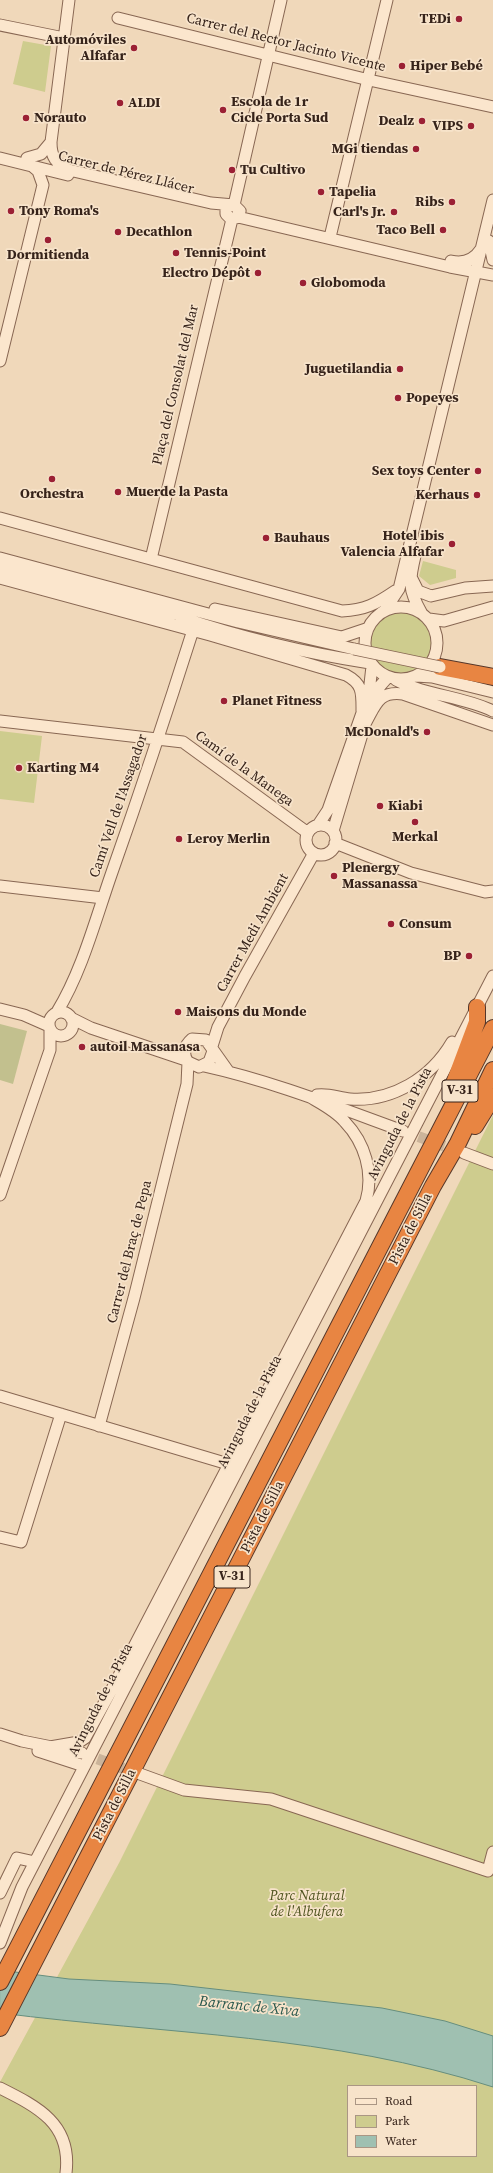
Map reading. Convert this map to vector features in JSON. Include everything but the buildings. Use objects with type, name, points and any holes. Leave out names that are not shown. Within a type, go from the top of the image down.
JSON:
[{"type":"highway","points":[[440,670],[493,677]]},
{"type":"highway","points":[[426,1154],[428,1136],[456,1079],[477,1022],[477,1007]]},
{"type":"highway","name":"Pista de Silla","points":[[0,1982],[426,1154],[493,1028]]},
{"type":"highway","name":"Pista de Silla","points":[[4,2021],[430,1193],[461,1148],[493,1070]]},
{"type":"highway","points":[[461,1148],[493,1097]]},
{"type":"street","points":[[26,162],[41,154],[51,142],[69,0]]},
{"type":"street","name":"Plaça del Consolat del Mar","points":[[151,559],[281,0]]},
{"type":"street","points":[[331,233],[388,0]]},
{"type":"street","name":"Carrer del Rector Jacinto Vicente","points":[[118,18],[269,54],[369,80],[493,107]]},
{"type":"street","points":[[0,25],[64,38]]},
{"type":"street","name":"Carrer de Pérez Llácer","points":[[51,142],[54,159],[58,165],[69,170],[211,203],[233,211],[450,267],[479,271],[493,275]]},
{"type":"street","points":[[0,151],[26,162],[38,171],[43,185],[0,361]]},
{"type":"street","points":[[0,158],[37,162],[69,170]]},
{"type":"street","name":"Carrer de Pérez Llácer","points":[[26,162],[459,263],[473,258],[485,245]]},
{"type":"street","points":[[416,676],[429,665],[437,651],[437,640],[435,629],[412,597],[409,580],[485,245],[493,200]]},
{"type":"street","points":[[493,223],[485,245],[493,260]]},
{"type":"street","points":[[479,271],[399,588],[385,610],[371,621],[366,629],[364,641],[365,653],[371,665],[369,694],[328,810],[318,825],[308,833],[307,845],[314,853],[326,854],[333,849],[335,843],[333,831],[366,722],[380,686],[391,678],[405,679],[416,676],[432,677],[493,692]]},
{"type":"street","points":[[0,518],[342,611],[356,611],[374,606],[399,588]]},
{"type":"street","points":[[0,558],[71,582],[148,603],[238,622],[353,652],[493,682]]},
{"type":"street","points":[[0,568],[71,582]]},
{"type":"street","points":[[411,574],[418,591],[431,596],[465,588],[493,586]]},
{"type":"street","points":[[0,578],[193,630],[346,675],[355,679],[362,691],[362,711]]},
{"type":"street","points":[[148,603],[190,603],[342,637],[366,629]]},
{"type":"street","points":[[148,603],[212,628],[326,657]]},
{"type":"street","points":[[385,610],[403,606],[425,616],[444,621],[493,607]]},
{"type":"street","name":"Camí Vell de l'Assagador","points":[[55,1013],[70,990],[104,898],[193,630]]},
{"type":"street","points":[[210,635],[371,665],[391,678],[408,686],[438,696],[476,704],[493,711]]},
{"type":"street","points":[[440,670],[493,687]]},
{"type":"street","points":[[366,722],[381,697],[394,693],[403,694],[490,724]]},
{"type":"street","points":[[438,696],[490,724]]},
{"type":"street","name":"Camí de la Manega","points":[[0,722],[183,742],[308,833]]},
{"type":"street","points":[[318,825],[326,826],[333,831]]},
{"type":"street","points":[[335,843],[411,873],[490,893]]},
{"type":"street","name":"Carrer Medi Ambient","points":[[212,1049],[218,1027],[314,853]]},
{"type":"street","points":[[0,886],[104,898]]},
{"type":"street","name":"Avinguda de la Pista","points":[[0,1943],[22,1887],[113,1710],[142,1642],[461,1040],[464,1030],[493,976]]},
{"type":"street","name":"Camí Vell de l'Assagador","points":[[70,990],[70,1017]]},
{"type":"street","points":[[0,1009],[24,1015],[50,1028],[55,1034],[66,1034],[91,1028]]},
{"type":"street","points":[[24,1015],[64,1012],[70,1017],[91,1028],[163,1050],[194,1063],[228,1071],[310,1096],[403,1131]]},
{"type":"street","points":[[0,1195],[50,1050],[50,1020],[55,1013]]},
{"type":"street","points":[[50,1050],[66,1034],[72,1025],[70,1017]]},
{"type":"street","name":"Carrer Medi Ambient","points":[[202,1038],[218,1027]]},
{"type":"street","points":[[310,1096],[321,1095],[351,1099],[373,1097],[395,1092],[427,1074],[448,1050],[455,1038],[464,1030]]},
{"type":"street","points":[[212,1049],[209,1062],[194,1063],[184,1053],[186,1046],[192,1040],[202,1038],[212,1049],[228,1071]]},
{"type":"street","points":[[163,1050],[186,1046]]},
{"type":"street","name":"Carrer del Braç de Pepa","points":[[99,1426],[134,1298],[187,1084],[194,1063]]},
{"type":"street","name":"Avinguda de la Pista","points":[[234,1466],[366,1201],[369,1189],[370,1176],[366,1161],[354,1133],[334,1112],[310,1096]]},
{"type":"street","points":[[461,1148],[493,1164]]},
{"type":"street","points":[[0,1396],[234,1466]]},
{"type":"street","points":[[0,1537],[21,1542],[61,1414]]},
{"type":"street","points":[[142,1642],[156,1615]]},
{"type":"street","name":"Avinguda de la Pista","points":[[50,1747],[79,1742],[84,1738],[142,1642]]},
{"type":"street","points":[[112,1690],[113,1710]]},
{"type":"street","points":[[0,1734],[22,1741],[82,1753]]},
{"type":"street","points":[[22,1741],[36,1750],[84,1766]]},
{"type":"street","points":[[140,1774],[184,1790],[271,1799],[488,1871],[493,1852]]},
{"type":"street","points":[[0,1893],[17,1858],[34,1862]]},
{"type":"street","points":[[0,2088],[26,2101],[53,2122],[62,2136],[66,2147],[66,2173]]},
{"type":"green space","points":[[23,41],[51,46],[45,92],[13,84]]},
{"type":"green space","points":[[423,561],[456,570],[456,578],[430,585],[419,576]]},
{"type":"green space","points":[[401,613],[417,618],[422,622],[426,627],[431,643],[426,659],[422,664],[417,668],[401,673],[385,668],[380,664],[376,659],[371,643],[376,627],[380,622],[385,618]]},
{"type":"green space","name":"Karting M4","points":[[0,731],[42,736],[34,803],[0,799]]},
{"type":"green space","name":"Parc Natural de l'Albufera","points":[[493,1115],[493,2173],[0,2173],[0,2082],[119,1863]]},
{"type":"shaded area","points":[[0,1024],[27,1031],[13,1084],[0,1080]]},
{"type":"water","name":"Barranc de Xiva","points":[[0,1970],[69,1979],[170,1984],[382,2008],[445,2021],[493,2036],[493,2087],[433,2070],[372,2056],[310,2046],[248,2038],[0,2013]]},
{"type":"tunnel","points":[[403,1131],[461,1152]]},
{"type":"tunnel","points":[[82,1753],[138,1774]]},
{"type":"place","name":"TEDi","points":[[459,19]]},
{"type":"place","name":"Automóviles Alfafar","points":[[134,48]]},
{"type":"place","name":"Hiper Bebé","points":[[402,66]]},
{"type":"place","name":"ALDI","points":[[120,103]]},
{"type":"place","name":"Escola de 1r Cicle Porta Sud","points":[[223,110]]},
{"type":"place","name":"Norauto","points":[[26,118]]},
{"type":"place","name":"Dealz","points":[[422,121]]},
{"type":"place","name":"VIPS","points":[[471,126]]},
{"type":"place","name":"MGi tiendas","points":[[416,149]]},
{"type":"place","name":"Tu Cultivo","points":[[232,170]]},
{"type":"place","name":"Tapelia","points":[[321,192]]},
{"type":"place","name":"Ribs","points":[[452,202]]},
{"type":"place","name":"Tony Roma's","points":[[11,211]]},
{"type":"place","name":"Carl's Jr.","points":[[394,212]]},
{"type":"place","name":"Taco Bell","points":[[443,230]]},
{"type":"place","name":"Decathlon","points":[[118,232]]},
{"type":"place","name":"Dormitienda","points":[[48,240]]},
{"type":"place","name":"Tennis-Point","points":[[176,253]]},
{"type":"place","name":"Electro Dépôt","points":[[258,273]]},
{"type":"place","name":"Globomoda","points":[[303,283]]},
{"type":"place","name":"Juguetilandia","points":[[400,369]]},
{"type":"place","name":"Popeyes","points":[[398,398]]},
{"type":"place","name":"Sex toys Center","points":[[478,471]]},
{"type":"place","name":"Orchestra","points":[[52,479]]},
{"type":"place","name":"Muerde la Pasta","points":[[118,492]]},
{"type":"place","name":"Kerhaus","points":[[477,495]]},
{"type":"place","name":"Bauhaus","points":[[266,538]]},
{"type":"place","name":"Hotel ibis Valencia Alfafar","points":[[452,544]]},
{"type":"place","name":"Planet Fitness","points":[[224,701]]},
{"type":"place","name":"McDonald's","points":[[427,732]]},
{"type":"place","name":"Karting M4","points":[[19,768]]},
{"type":"place","name":"Kiabi","points":[[380,806]]},
{"type":"place","name":"Merkal","points":[[415,822]]},
{"type":"place","name":"Leroy Merlin","points":[[179,839]]},
{"type":"place","name":"Plenergy Massanassa","points":[[334,876]]},
{"type":"place","name":"Consum","points":[[391,924]]},
{"type":"place","name":"BP","points":[[469,956]]},
{"type":"place","name":"Maisons du Monde","points":[[178,1012]]},
{"type":"place","name":"autoil Massanasa","points":[[82,1047]]}]
